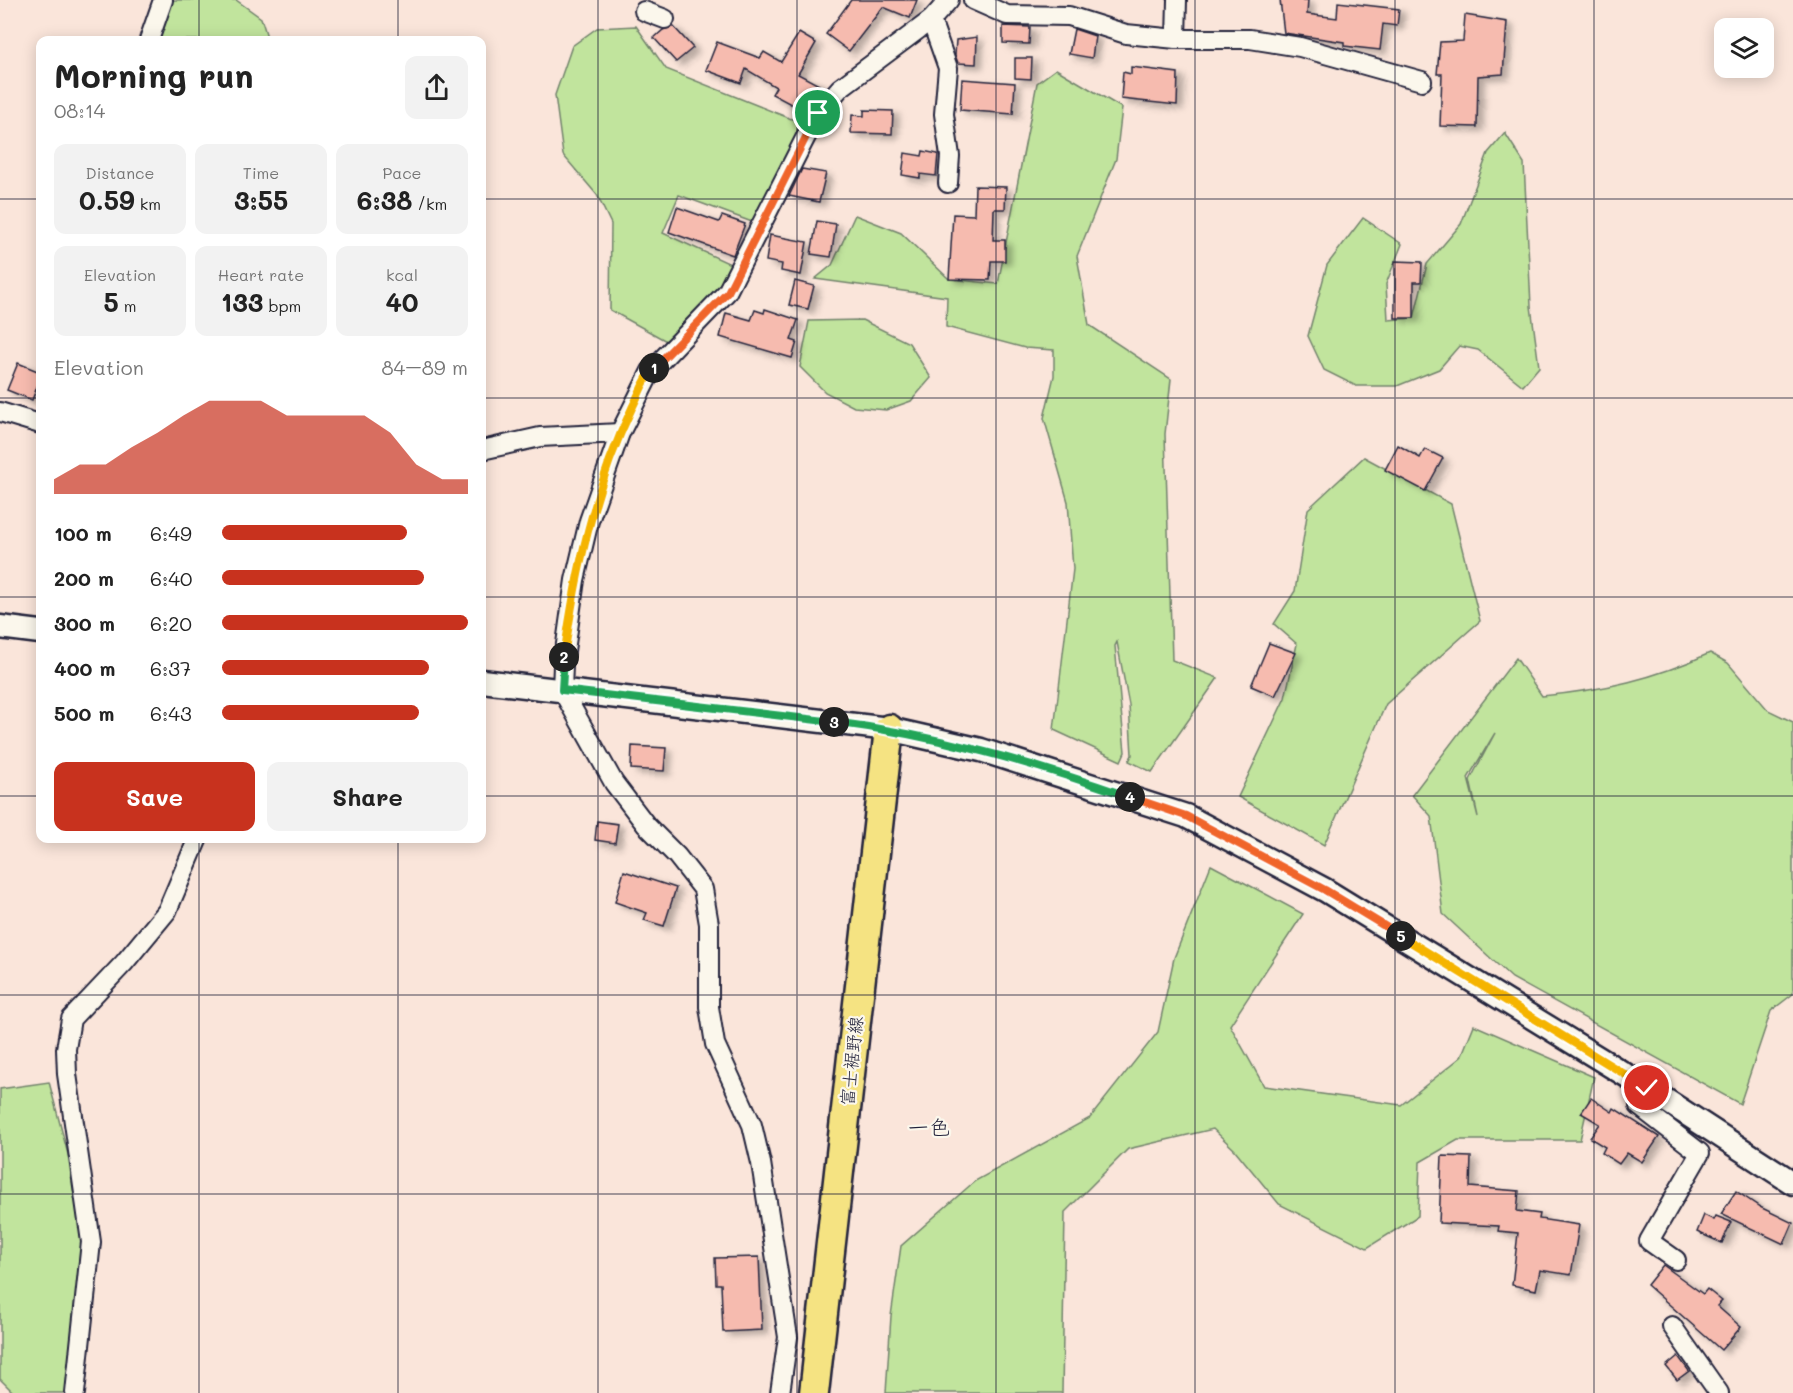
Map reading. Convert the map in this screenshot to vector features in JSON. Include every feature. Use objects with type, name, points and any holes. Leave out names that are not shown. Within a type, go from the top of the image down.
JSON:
[{"type":"main road","name":"富士裾野線","points":[[814,1393],[889,729]]},
{"type":"street","points":[[150,36],[163,0]]},
{"type":"street","points":[[780,1393],[788,1337],[761,1163],[752,1125],[714,1044],[709,1006],[709,924],[703,889],[677,856],[646,825],[614,783],[562,690],[562,665],[575,580],[589,521],[620,433],[651,371],[728,292],[818,113],[840,88],[931,20],[949,0]]},
{"type":"street","points":[[973,0],[1007,15],[1069,16],[1126,33],[1176,39],[1250,39],[1300,47],[1422,81]]},
{"type":"street","points":[[1176,39],[1177,0]]},
{"type":"street","points":[[644,11],[665,19]]},
{"type":"street","points":[[931,20],[948,68],[944,114],[950,156],[948,183]]},
{"type":"street","points":[[0,412],[36,423]]},
{"type":"street","points":[[486,449],[540,437],[620,433]]},
{"type":"street","points":[[0,627],[36,632]]},
{"type":"street","points":[[486,681],[889,729],[981,750],[1186,816],[1325,890],[1647,1088],[1793,1183]]},
{"type":"street","points":[[75,1393],[91,1242],[67,1074],[66,1049],[71,1019],[124,963],[167,911],[196,843]]},
{"type":"street","points":[[1647,1088],[1639,1106],[1701,1153],[1649,1241],[1676,1260]]},
{"type":"street","points":[[1672,1326],[1719,1393]]},
{"type":"green space","points":[[170,0],[236,0],[261,18],[267,36],[159,36]]},
{"type":"green space","points":[[636,26],[666,69],[804,124],[752,222],[679,195],[663,233],[739,268],[670,343],[610,310],[611,224],[597,195],[563,155],[555,95],[572,46],[597,28]]},
{"type":"green space","points":[[1056,69],[1122,108],[1116,159],[1077,256],[1089,325],[1171,379],[1165,434],[1172,660],[1218,678],[1152,772],[1129,761],[1132,755],[1129,705],[1117,642],[1115,646],[1125,752],[1121,761],[1054,730],[1073,569],[1068,502],[1044,418],[1054,376],[1054,350],[1025,348],[946,327],[947,297],[815,279],[832,265],[855,215],[901,233],[949,279],[998,284],[1037,83]]},
{"type":"green space","points":[[1505,133],[1524,163],[1531,306],[1539,367],[1523,386],[1478,350],[1459,346],[1439,369],[1397,386],[1356,386],[1324,370],[1308,336],[1327,265],[1363,218],[1402,244],[1386,284],[1388,320],[1414,318],[1427,264],[1461,224],[1488,153]]},
{"type":"green space","points":[[862,320],[909,343],[931,378],[911,401],[886,410],[854,407],[825,392],[800,367],[809,321]]},
{"type":"green space","points":[[1364,457],[1451,504],[1480,621],[1386,704],[1324,845],[1238,797],[1285,698],[1297,644],[1274,624],[1295,591],[1308,509]]},
{"type":"green space","points":[[1710,653],[1728,663],[1768,710],[1793,722],[1793,994],[1771,1011],[1740,1104],[1512,978],[1443,914],[1431,816],[1412,795],[1516,658],[1542,696],[1608,687],[1689,662]],"holes":[[[1495,733],[1470,780],[1478,817],[1468,778]]]},
{"type":"green space","points":[[1211,865],[1303,914],[1230,1025],[1264,1086],[1401,1105],[1461,1057],[1474,1025],[1594,1077],[1580,1140],[1458,1140],[1420,1162],[1418,1216],[1367,1248],[1279,1204],[1235,1150],[1213,1129],[1128,1149],[1065,1212],[1062,1393],[886,1393],[891,1316],[901,1246],[975,1181],[1090,1118],[1158,1032],[1174,958]]},
{"type":"green space","points":[[49,1082],[91,1242],[78,1393],[14,1393],[0,1379],[0,1089]]},
{"type":"building","points":[[851,0],[917,0],[910,18],[883,7],[849,51],[826,34]]},
{"type":"building","points":[[1280,0],[1308,0],[1307,14],[1337,18],[1338,2],[1399,9],[1397,26],[1383,24],[1380,50],[1344,46],[1344,42],[1284,33]]},
{"type":"building","points":[[1465,15],[1507,22],[1503,74],[1478,76],[1477,127],[1440,126],[1442,74],[1437,74],[1440,42],[1463,41]]},
{"type":"building","points":[[673,26],[693,48],[676,62],[654,38],[663,30]]},
{"type":"building","points":[[1003,26],[1030,27],[1029,44],[1003,43]]},
{"type":"building","points":[[1074,29],[1095,36],[1092,58],[1069,54]]},
{"type":"building","points":[[799,33],[816,43],[798,74],[819,85],[804,111],[772,94],[776,87],[746,69],[741,83],[706,70],[717,42],[760,58],[764,52],[781,62]]},
{"type":"building","points":[[977,37],[976,64],[958,63],[955,55],[956,40]]},
{"type":"building","points":[[1015,58],[1032,58],[1031,79],[1015,78]]},
{"type":"building","points":[[1131,67],[1178,73],[1177,105],[1121,99],[1123,72],[1131,74]]},
{"type":"building","points":[[962,79],[1015,83],[1013,114],[960,110]]},
{"type":"building","points":[[864,110],[893,111],[892,134],[851,133],[852,115],[864,116]]},
{"type":"building","points":[[923,151],[938,154],[936,176],[920,174],[920,178],[902,175],[905,153],[922,156]]},
{"type":"building","points":[[802,169],[826,173],[819,202],[789,196]]},
{"type":"building","points":[[975,186],[1006,187],[1005,209],[994,209],[993,240],[1005,240],[1005,261],[991,261],[990,280],[949,279],[953,214],[974,215]]},
{"type":"building","points":[[677,207],[719,222],[722,216],[745,224],[733,255],[669,232]]},
{"type":"building","points":[[817,221],[836,224],[831,257],[811,254]]},
{"type":"building","points":[[770,235],[807,242],[801,275],[781,271],[782,264],[766,261]]},
{"type":"building","points":[[1395,261],[1422,262],[1421,282],[1414,282],[1414,318],[1395,318]]},
{"type":"building","points":[[795,281],[814,286],[808,309],[789,305]]},
{"type":"building","points":[[765,309],[798,320],[791,340],[797,342],[792,358],[720,337],[726,313],[751,320],[755,310],[764,313]]},
{"type":"building","points":[[18,363],[36,370],[36,390],[32,400],[7,390]]},
{"type":"building","points":[[1398,445],[1420,458],[1425,449],[1443,458],[1425,491],[1385,470]]},
{"type":"building","points":[[1269,643],[1296,653],[1275,696],[1251,686]]},
{"type":"building","points":[[632,746],[666,748],[664,771],[631,769]]},
{"type":"building","points":[[597,821],[618,824],[615,843],[595,840]]},
{"type":"building","points":[[624,871],[676,888],[664,926],[644,920],[647,913],[615,902]]},
{"type":"building","points":[[1591,1098],[1612,1112],[1614,1108],[1659,1137],[1642,1162],[1627,1153],[1619,1164],[1602,1153],[1605,1147],[1590,1138],[1600,1124],[1581,1113]]},
{"type":"building","points":[[1442,1156],[1471,1157],[1470,1187],[1519,1191],[1517,1211],[1540,1214],[1539,1219],[1579,1225],[1571,1275],[1540,1270],[1536,1290],[1512,1285],[1518,1233],[1498,1231],[1499,1226],[1439,1223]]},
{"type":"building","points":[[1736,1191],[1760,1207],[1793,1223],[1784,1244],[1721,1214]]},
{"type":"building","points":[[1704,1215],[1714,1220],[1716,1216],[1731,1222],[1722,1243],[1697,1232]]},
{"type":"building","points":[[759,1257],[762,1330],[723,1332],[721,1284],[716,1284],[715,1258]]},
{"type":"building","points":[[1663,1265],[1703,1294],[1707,1289],[1722,1301],[1717,1306],[1741,1327],[1721,1350],[1647,1285]]},
{"type":"building","points":[[1678,1356],[1689,1371],[1677,1380],[1666,1366]]},
{"type":"district","name":"一色","points":[[929,1128]]},
{"type":"route","points":[[818,113],[790,163],[728,292],[651,371],[620,433],[589,521],[575,580],[562,665],[562,690],[889,729],[981,750],[1096,785],[1186,816],[1325,890],[1647,1088]]}]
